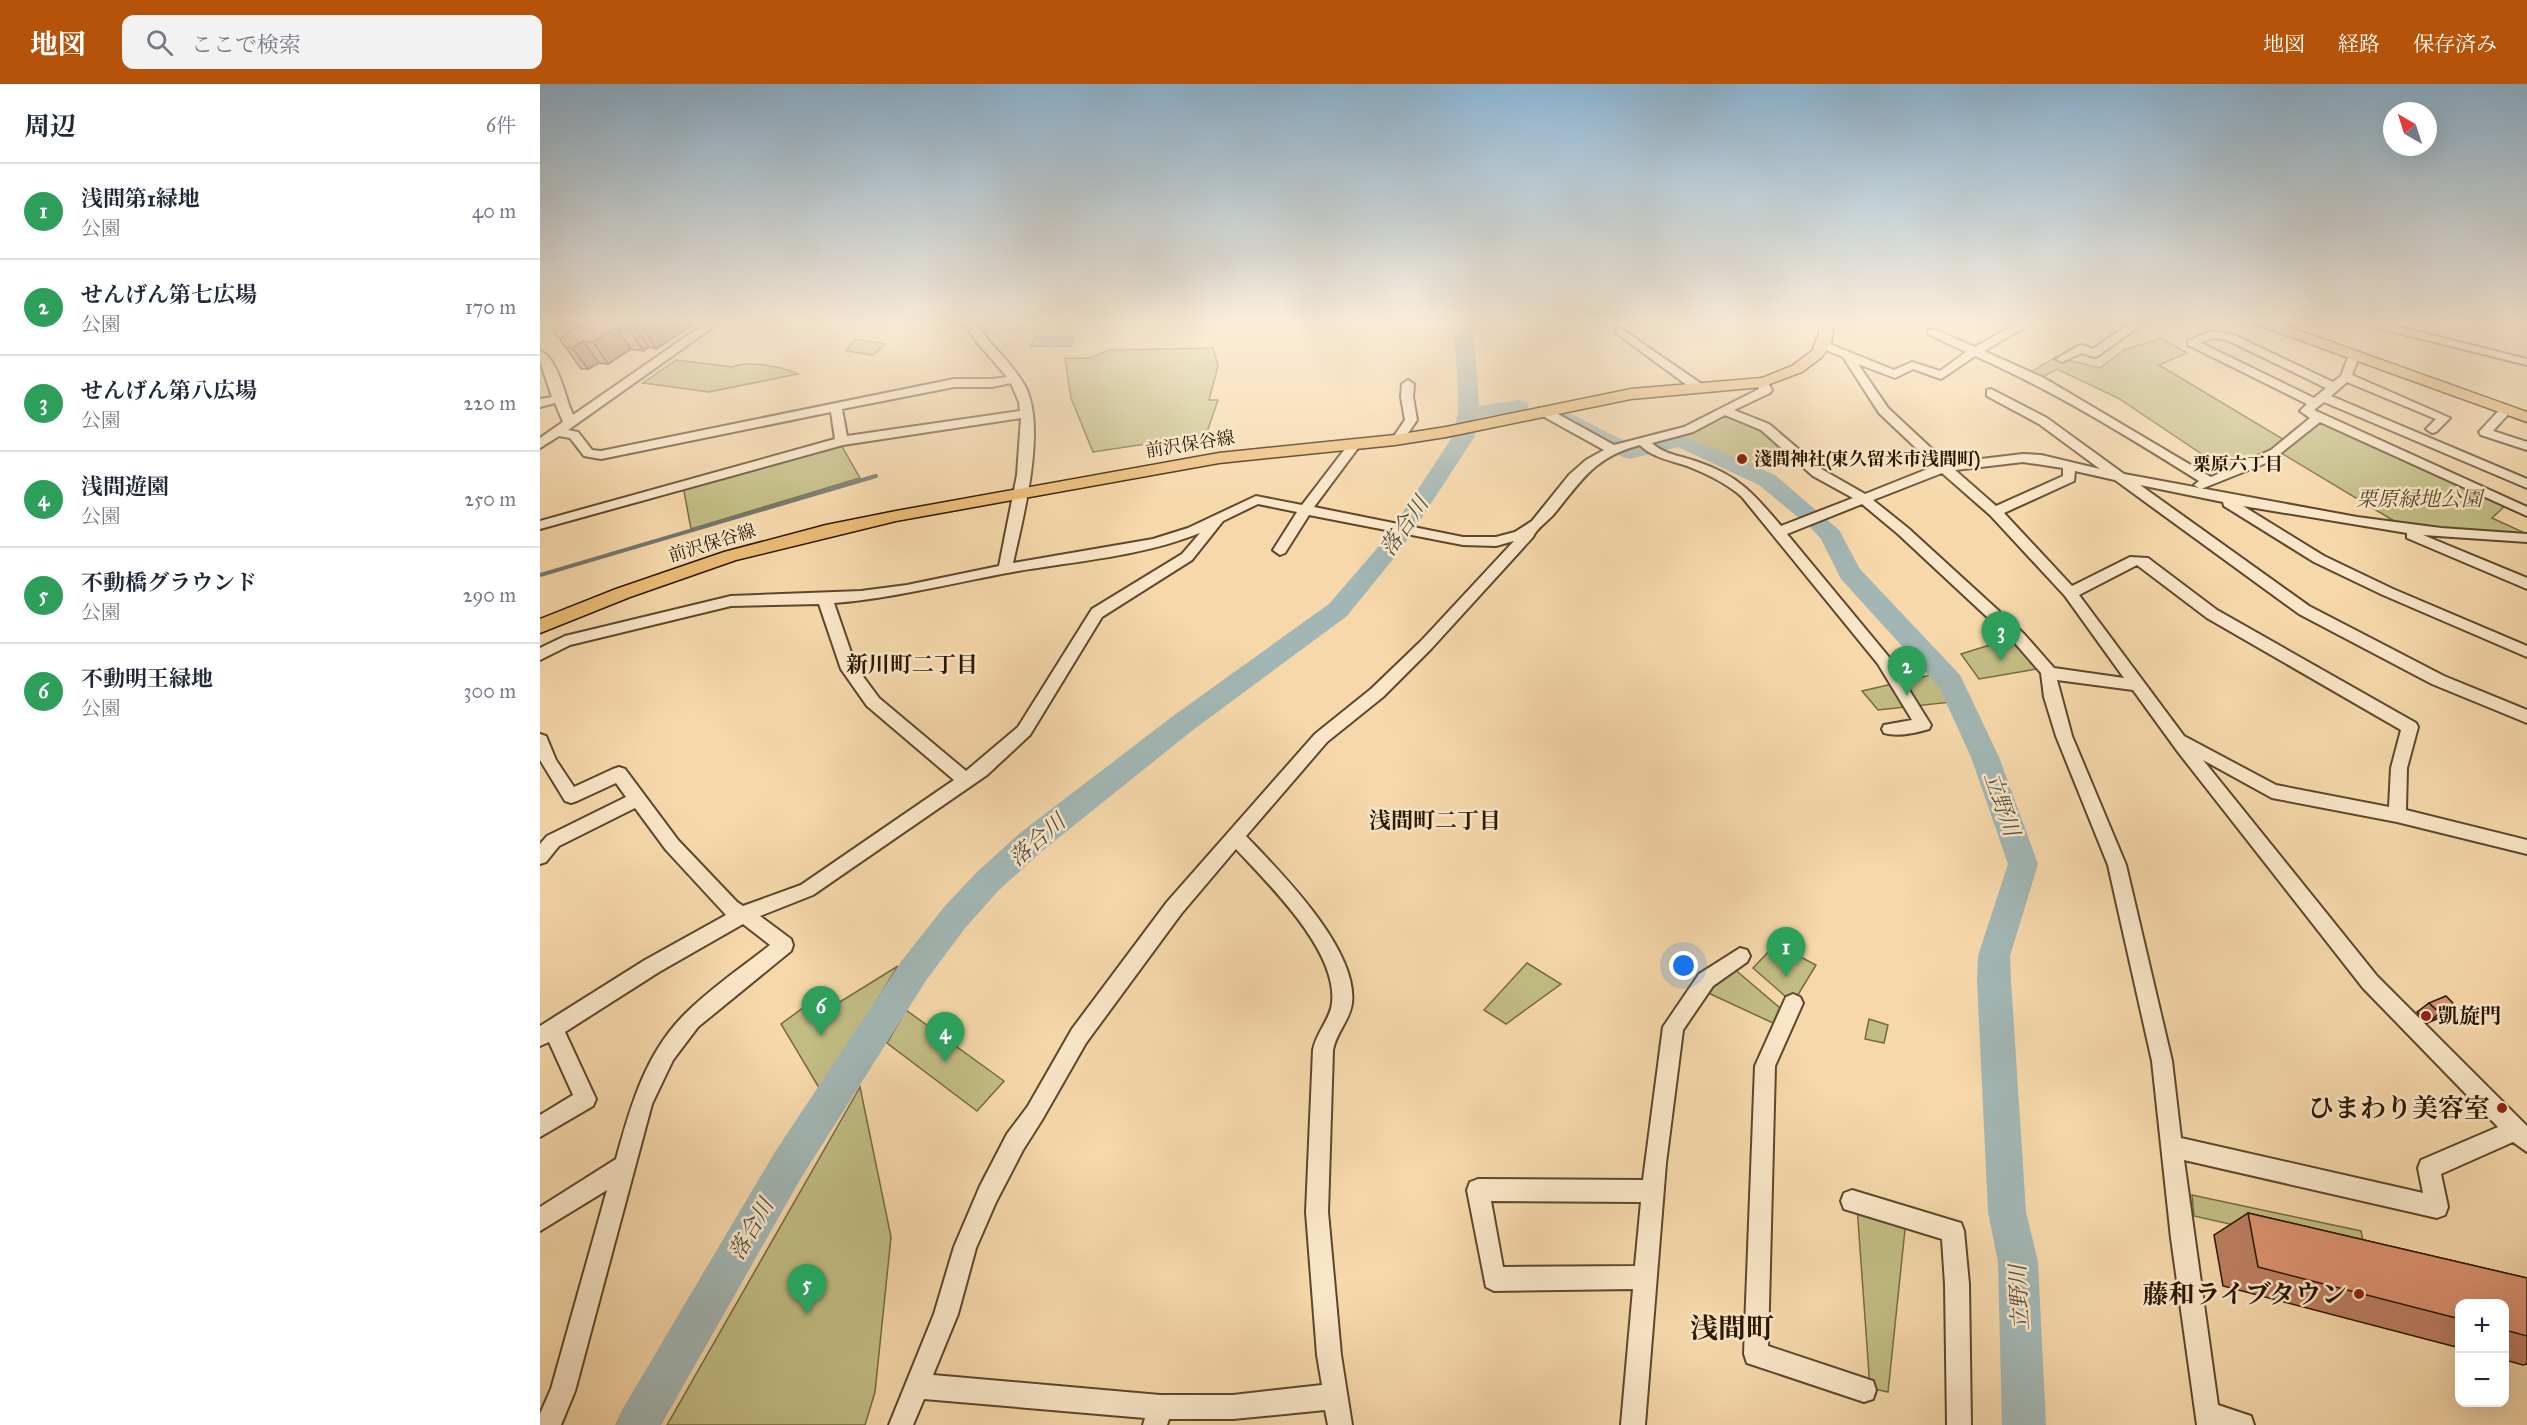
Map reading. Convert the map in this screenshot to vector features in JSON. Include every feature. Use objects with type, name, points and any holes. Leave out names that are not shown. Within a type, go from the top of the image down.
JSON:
[{"type":"main road","name":"前沢保谷線","points":[[540,626],[634,589],[772,544],[884,519],[1219,458],[1398,439],[1446,432],[1632,394],[1756,383]]},
{"type":"main road","points":[[2432,383],[2527,417]]},
{"type":"street","points":[[554,383],[570,423]]},
{"type":"street","points":[[540,444],[628,383]]},
{"type":"street","points":[[557,432],[574,435],[588,453],[601,455],[954,383],[970,383]]},
{"type":"street","points":[[1005,569],[1021,493],[1026,453],[1024,397],[1016,383]]},
{"type":"street","points":[[1691,383],[1699,388]]},
{"type":"street","points":[[900,1425],[946,1314],[965,1247],[1014,1142],[1038,1108],[1079,1036],[1174,908],[1321,738],[1377,693],[1426,645],[1548,514],[1576,473],[1586,464],[1615,449],[1644,445],[1686,431],[1766,390],[1762,383]]},
{"type":"street","points":[[1865,383],[1889,417],[1995,512],[2070,593],[2176,737],[2370,982],[2521,1136],[2429,1168],[2437,1207],[2171,1146]]},
{"type":"street","points":[[2043,383],[2210,482]]},
{"type":"street","points":[[2280,383],[2319,400],[2444,418],[2432,429]]},
{"type":"street","points":[[2325,383],[2334,387]]},
{"type":"street","points":[[2339,383],[2306,411],[2527,512]]},
{"type":"street","points":[[2353,383],[2389,410],[2465,459],[2527,484]]},
{"type":"street","points":[[1398,439],[1411,420],[1407,397],[1408,384]]},
{"type":"street","points":[[1990,393],[2043,422],[2304,610],[2438,680],[2527,717]]},
{"type":"street","points":[[540,403],[559,399]]},
{"type":"street","points":[[836,407],[842,441]]},
{"type":"street","points":[[1724,410],[1765,427],[1818,473],[1863,499],[1903,531],[2019,638],[2037,656],[2049,673],[2052,697],[2064,736],[2118,865],[2162,1061],[2182,1238],[2209,1420],[2242,1425]]},
{"type":"street","points":[[2506,410],[2486,432],[2527,446]]},
{"type":"street","points":[[1543,411],[1615,449]]},
{"type":"street","points":[[540,525],[842,441],[1026,414]]},
{"type":"street","points":[[2185,490],[2210,482],[2273,454],[2305,425],[2319,418]]},
{"type":"street","points":[[1280,550],[1305,510],[1355,444]]},
{"type":"street","points":[[1644,445],[1696,465],[1739,488],[1779,532],[1883,660],[1923,724],[1890,729]]},
{"type":"street","points":[[1779,532],[1944,467],[2023,458],[2041,459],[2223,499],[2396,528],[2474,537],[2527,538]]},
{"type":"street","points":[[2445,476],[2465,459]]},
{"type":"street","points":[[1995,512],[2069,478],[2069,465]]},
{"type":"street","points":[[2223,499],[2319,559],[2388,592],[2527,652]]},
{"type":"street","points":[[540,656],[566,641],[731,601],[825,599],[907,590],[1005,569],[1155,543],[1217,521],[1256,500],[1425,535],[1478,543],[1514,539],[1531,531]]},
{"type":"street","points":[[540,1127],[586,1099],[546,1033],[652,966],[743,915],[807,890],[981,770],[1024,730],[1097,612],[1149,583],[1187,557],[1217,521]]},
{"type":"street","points":[[2396,528],[2527,584]]},
{"type":"street","points":[[2070,593],[2134,560],[2143,561],[2212,614],[2410,728],[2399,768],[2397,815]]},
{"type":"street","points":[[825,599],[849,669],[873,702],[965,780]]},
{"type":"street","points":[[2049,673],[2137,685]]},
{"type":"street","points":[[2176,737],[2272,791],[2397,815],[2527,847]]},
{"type":"street","points":[[540,740],[549,762],[571,796],[619,774],[672,845],[730,908],[755,922],[784,945],[691,1021],[666,1053],[642,1102],[563,1391],[548,1425]]},
{"type":"street","points":[[540,857],[554,841],[637,799]]},
{"type":"street","points":[[1236,837],[1294,902],[1329,952],[1340,978],[1342,1004],[1324,1037],[1320,1078],[1317,1212],[1329,1355],[1340,1425]]},
{"type":"street","points":[[1633,1425],[1653,1191],[1673,1027],[1706,980],[1740,956]]},
{"type":"street","points":[[1793,1003],[1766,1066],[1756,1354],[1864,1390]]},
{"type":"street","points":[[540,1220],[626,1165]]},
{"type":"street","points":[[1646,1277],[1494,1279],[1478,1190],[1653,1191]]},
{"type":"street","points":[[1852,1201],[1953,1231],[1957,1284],[1959,1425]]},
{"type":"street","points":[[917,1386],[1157,1416],[1337,1396]]},
{"type":"green space","points":[[644,383],[756,383],[709,392]]},
{"type":"green space","points":[[1069,383],[1214,383],[1209,400],[1218,400],[1206,435],[1093,452],[1071,398]]},
{"type":"green space","name":"栗原緑地公園","points":[[2086,383],[2188,383],[2286,441],[2319,418],[2507,504],[2492,518],[2527,534],[2409,530],[2278,451],[2230,473],[2118,398]]},
{"type":"green space","points":[[1722,415],[1749,423],[1789,452],[1755,471],[1676,436]]},
{"type":"green space","points":[[840,443],[860,478],[691,529],[683,486]]},
{"type":"green space","points":[[2012,638],[2042,668],[1979,679],[1961,654]]},
{"type":"green space","points":[[1935,674],[1952,702],[1878,710],[1862,691]]},
{"type":"green space","points":[[1776,944],[1816,965],[1793,1003],[1753,968]]},
{"type":"green space","points":[[1527,963],[1561,984],[1506,1024],[1484,1010]]},
{"type":"green space","points":[[898,966],[821,1091],[781,1024],[819,996],[827,1010]]},
{"type":"green space","points":[[1732,967],[1780,1008],[1773,1023],[1704,991]]},
{"type":"green space","points":[[906,1010],[1004,1081],[977,1111],[887,1043]]},
{"type":"green space","points":[[1869,1019],[1888,1025],[1884,1043],[1865,1039]]},
{"type":"green space","points":[[860,1087],[891,1237],[875,1392],[865,1425],[667,1425]]},
{"type":"green space","points":[[2192,1195],[2361,1231],[2366,1255],[2194,1216]]},
{"type":"green space","points":[[1857,1206],[1906,1220],[1888,1392],[1870,1388]]},
{"type":"building","points":[[2446,996],[2456,1006],[2440,1013],[2429,1003]]},
{"type":"building","points":[[2248,1213],[2527,1278],[2527,1336],[2509,1331],[2509,1299],[2455,1299],[2455,1318],[2258,1267]]},
{"type":"waterway","name":"落合川","points":[[1468,383],[1469,412]]},
{"type":"waterway","name":"立野川","points":[[1469,412],[1486,412],[1519,406]]},
{"type":"waterway","name":"落合川","points":[[637,1425],[788,1165],[915,969],[955,917],[987,882],[1031,842],[1183,723],[1338,610],[1394,543],[1464,436],[1469,412]]},
{"type":"waterway","name":"立野川","points":[[1563,416],[1630,452],[1680,440],[1767,480],[1831,535],[1850,573],[1950,682],[1985,757],[2023,864],[1994,956],[1994,980],[2007,1212],[2018,1262],[2024,1425]]},
{"type":"waterway","points":[[540,575],[876,476]]},
{"type":"place","name":"淺間神社(東久留米市浅間町)","points":[[1742,459]]},
{"type":"place","name":"せんげん第八広場","points":[[2001,661]]},
{"type":"place","name":"せんげん第七広場","points":[[1907,696]]},
{"type":"place","name":"浅間第1緑地","points":[[1786,977]]},
{"type":"place","name":"凱旋門","points":[[2426,1016]]},
{"type":"place","name":"不動明王緑地","points":[[821,1036]]},
{"type":"place","name":"浅間遊園","points":[[945,1062]]},
{"type":"place","name":"ひまわり美容室","points":[[2502,1108]]},
{"type":"place","name":"藤和ライブタウン","points":[[2359,1294]]},
{"type":"place","name":"不動橋グラウンド","points":[[807,1314]]},
{"type":"district","name":"栗原六丁目","points":[[2238,464]]},
{"type":"district","name":"新川町二丁目","points":[[912,664]]},
{"type":"district","name":"浅間町二丁目","points":[[1435,820]]},
{"type":"district","name":"浅間町","points":[[1732,1328]]}]
